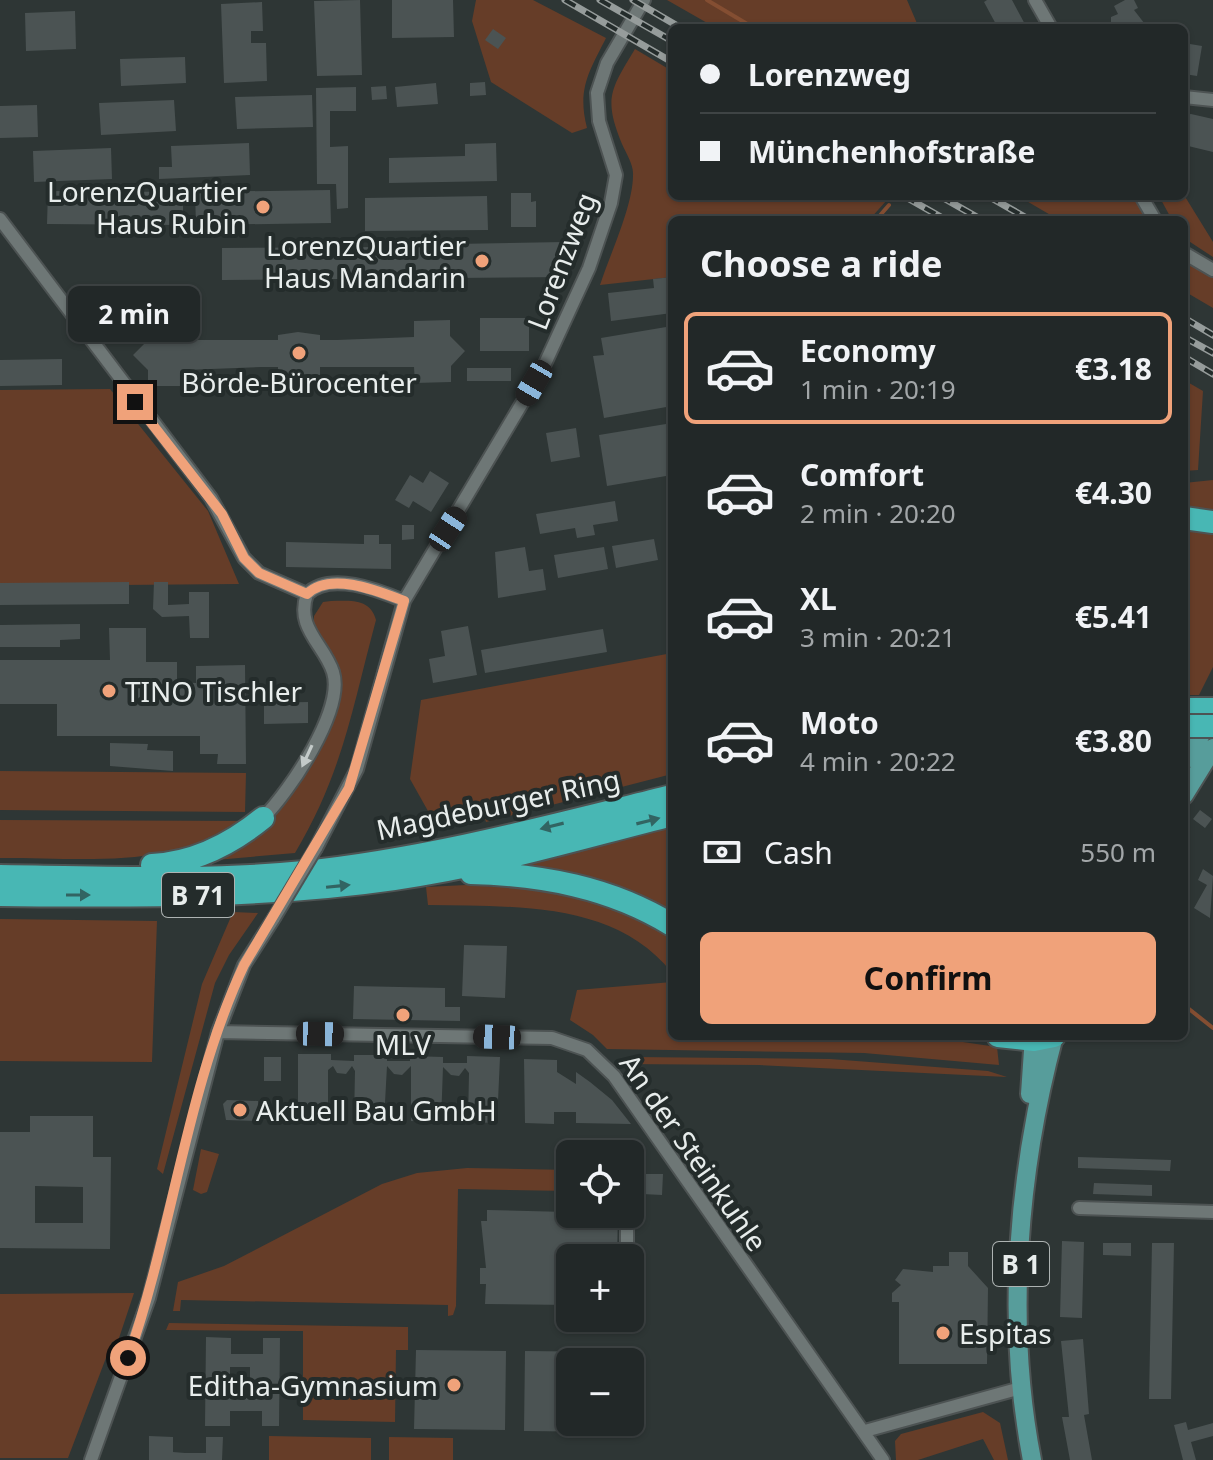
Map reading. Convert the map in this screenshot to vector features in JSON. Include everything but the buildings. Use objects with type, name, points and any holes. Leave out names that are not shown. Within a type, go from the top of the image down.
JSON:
[{"type":"highway","points":[[1188,519],[1213,522]]},
{"type":"highway","points":[[1188,709],[1213,712]]},
{"type":"highway","points":[[1188,726],[1213,726]]},
{"type":"highway","points":[[627,807],[668,789]]},
{"type":"highway","name":"Magdeburger Ring","points":[[0,876],[306,871],[472,846],[668,797]]},
{"type":"highway","name":"Magdeburger Ring","points":[[0,895],[268,893],[436,873],[668,816]]},
{"type":"highway","points":[[45,876],[62,866],[154,865],[185,860],[232,839],[263,818]]},
{"type":"highway","points":[[436,873],[508,874],[558,881],[611,895],[668,923]]},
{"type":"main road","points":[[1188,754],[1213,712]]},
{"type":"main road","points":[[1188,790],[1210,760]]},
{"type":"main road","name":"B 1","points":[[1032,1460],[1021,1388],[1019,1280],[1044,1040]]},
{"type":"street","name":"Lorenzweg","points":[[91,1460],[152,1285],[218,1032],[244,965],[316,848],[357,769],[404,601],[543,368],[579,294],[611,203],[616,179],[599,121],[597,93],[607,63],[644,0]]},
{"type":"street","points":[[1035,0],[1049,24]]},
{"type":"street","points":[[1188,97],[1213,100]]},
{"type":"street","points":[[0,219],[216,506],[244,558],[259,573],[307,594]]},
{"type":"street","points":[[1188,255],[1213,270]]},
{"type":"street","points":[[307,594],[317,587],[352,585],[404,601]]},
{"type":"street","points":[[263,818],[301,770],[335,685],[330,664],[306,625],[307,594]]},
{"type":"street","name":"An der Steinkuhle","points":[[218,1032],[552,1038],[587,1050],[614,1076],[883,1460]]},
{"type":"street","points":[[1079,1208],[1213,1212]]},
{"type":"street","points":[[865,1431],[1021,1388]]},
{"type":"shaded area","points":[[476,0],[533,0],[606,38],[586,81],[583,102],[587,128],[572,133],[491,82],[472,21]]},
{"type":"shaded area","points":[[667,0],[907,0],[917,24],[709,24]]},
{"type":"shaded area","points":[[635,49],[668,69],[668,200],[887,200],[873,216],[668,216],[668,277],[600,285],[626,214],[632,185],[632,166],[616,128],[611,104],[620,74]]},
{"type":"shaded area","points":[[1025,200],[1138,200],[1147,216],[1052,216]]},
{"type":"shaded area","points":[[1161,200],[1187,200],[1213,242],[1213,257],[1188,241],[1188,216],[1170,216]]},
{"type":"shaded area","points":[[1188,262],[1213,277],[1213,308],[1188,293]]},
{"type":"shaded area","points":[[1188,382],[1203,391],[1198,470],[1188,471]]},
{"type":"shaded area","points":[[110,389],[208,511],[239,584],[0,586],[0,390]]},
{"type":"shaded area","points":[[1213,480],[1213,512],[1188,509],[1188,483]]},
{"type":"shaded area","points":[[1188,528],[1213,531],[1213,667],[1199,695],[1188,695]]},
{"type":"shaded area","points":[[323,602],[364,604],[376,620],[344,740],[325,795],[295,853],[204,861],[253,833],[278,811],[303,775],[327,731],[341,690],[341,675],[314,627],[314,616]]},
{"type":"shaded area","points":[[668,654],[668,775],[486,822],[482,810],[428,811],[410,779],[421,700]]},
{"type":"shaded area","points":[[0,771],[246,773],[245,812],[0,810]]},
{"type":"shaded area","points":[[0,820],[250,821],[188,847],[158,854],[67,859],[0,858]]},
{"type":"shaded area","points":[[668,825],[668,915],[519,868],[519,863]]},
{"type":"shaded area","points":[[466,885],[545,889],[620,908],[668,933],[668,969],[649,949],[622,932],[592,920],[527,908],[428,905],[426,887]]},
{"type":"shaded area","points":[[233,912],[258,913],[229,955],[215,983],[163,1174],[157,1169],[202,984]]},
{"type":"shaded area","points":[[0,919],[157,921],[152,1062],[0,1061]]},
{"type":"shaded area","points":[[668,982],[668,1040],[949,1040],[997,1047],[999,1065],[864,1053],[607,1049],[570,1020],[577,990]]},
{"type":"shaded area","points":[[633,1057],[830,1059],[988,1071],[1007,1077],[759,1065],[621,1064]]},
{"type":"shaded area","points":[[201,1149],[219,1154],[207,1192],[201,1194],[193,1190]]},
{"type":"shaded area","points":[[467,1168],[556,1170],[556,1191],[458,1189],[456,1306],[453,1315],[448,1316],[448,1305],[181,1300],[180,1311],[173,1311],[178,1282],[224,1266],[382,1184],[417,1173]]},
{"type":"shaded area","points":[[134,1293],[118,1341],[112,1342],[68,1458],[0,1458],[0,1294]]},
{"type":"shaded area","points":[[169,1323],[408,1327],[408,1350],[396,1350],[395,1422],[303,1420],[303,1331],[166,1330]]},
{"type":"shaded area","points":[[983,1412],[1000,1423],[1008,1460],[994,1460],[983,1439],[918,1460],[896,1460],[895,1441],[901,1434]]},
{"type":"shaded area","points":[[269,1436],[371,1438],[371,1460],[269,1460]]},
{"type":"shaded area","points":[[389,1437],[453,1438],[453,1460],[389,1460]]},
{"type":"waterway","points":[[707,0],[747,24]]},
{"type":"waterway","points":[[879,216],[889,205]]},
{"type":"waterway","points":[[1188,1008],[1213,1028]]},
{"type":"railway","points":[[565,0],[668,60]]},
{"type":"railway","points":[[600,0],[668,39]]},
{"type":"railway","points":[[633,0],[674,24]]},
{"type":"railway","points":[[911,200],[939,216]]},
{"type":"railway","points":[[947,200],[975,216]]},
{"type":"railway","points":[[995,200],[1023,216]]},
{"type":"railway","points":[[1188,320],[1213,335]]},
{"type":"railway","points":[[1188,339],[1213,353]]},
{"type":"railway","points":[[1188,359],[1213,374]]},
{"type":"place","name":"LorenzQuartier Haus Rubin","points":[[263,207]]},
{"type":"place","name":"LorenzQuartier Haus Mandarin","points":[[482,261]]},
{"type":"place","name":"Börde-Bürocenter","points":[[299,353]]},
{"type":"place","name":"TINO Tischler","points":[[109,691]]},
{"type":"place","name":"MLV","points":[[403,1015]]},
{"type":"place","name":"Aktuell Bau GmbH","points":[[240,1110]]},
{"type":"place","name":"Espitas","points":[[943,1333]]},
{"type":"place","name":"Editha-Gymnasium","points":[[454,1385]]},
{"type":"route","points":[[128,1358],[152,1285],[204,1075],[231,994],[244,965],[349,788],[370,727],[390,643],[404,601],[352,585],[317,587],[307,594],[259,573],[238,549],[211,498],[135,402]]}]
